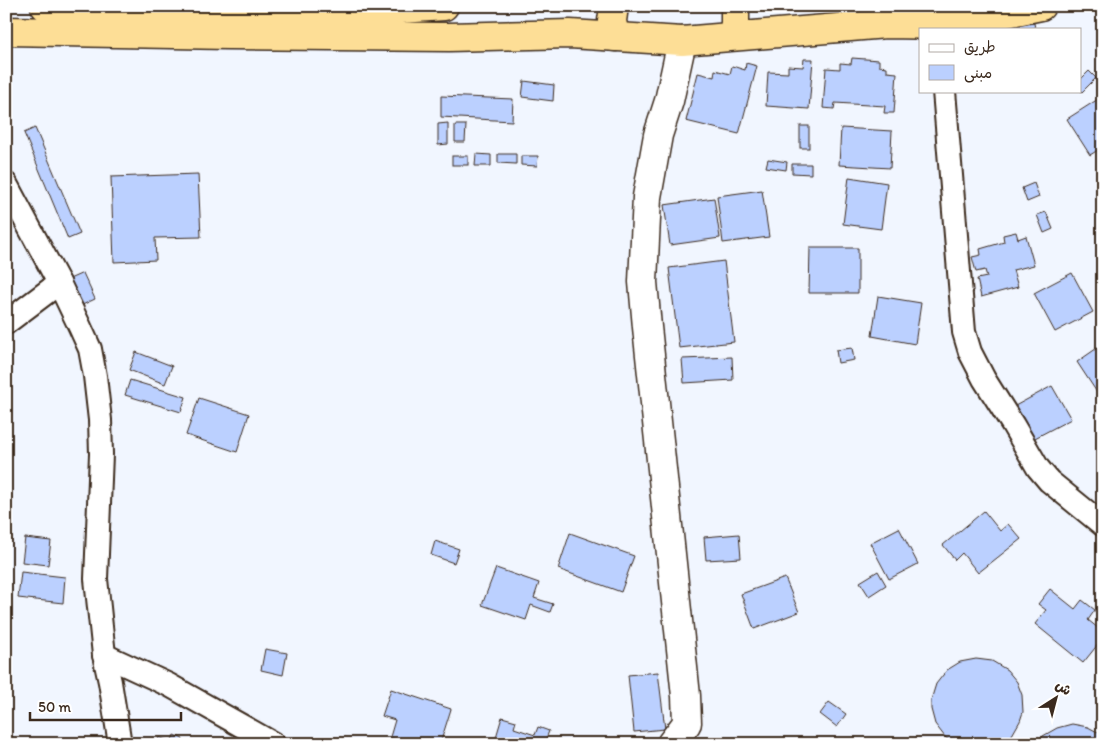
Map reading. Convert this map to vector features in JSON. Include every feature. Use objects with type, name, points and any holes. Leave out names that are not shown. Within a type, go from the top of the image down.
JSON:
[{"type":"highway","points":[[44,6],[213,17],[400,37],[570,34],[682,41],[886,15],[947,27],[1041,6]]},
{"type":"highway","points":[[6,31],[213,17],[444,6]]},
{"type":"highway","points":[[614,6],[612,21],[615,37]]},
{"type":"highway","points":[[733,36],[735,6]]},
{"type":"highway","points":[[400,37],[401,9]]},
{"type":"street","points":[[671,744],[687,723],[686,696],[643,282],[647,197],[658,135],[669,102],[682,41]]},
{"type":"street","points":[[944,92],[964,332],[970,352],[984,379],[1038,468],[1049,482],[1103,526]]},
{"type":"street","points":[[6,184],[60,283],[90,349],[99,413],[101,454],[96,579],[104,655],[120,744]]},
{"type":"street","points":[[6,323],[60,283]]},
{"type":"street","points":[[104,655],[169,685],[274,744]]},
{"type":"building","points":[[1034,23],[1035,28],[985,28]]},
{"type":"building","points":[[852,58],[879,60],[879,66],[887,67],[887,72],[897,73],[894,113],[884,113],[885,106],[835,103],[834,109],[823,108],[826,68],[840,69],[840,63],[851,64]]},
{"type":"building","points":[[804,59],[813,59],[809,109],[766,106],[768,72],[788,73],[788,66],[803,67]]},
{"type":"building","points":[[746,63],[757,66],[739,134],[686,121],[698,73],[714,77],[715,70],[730,74],[732,66],[745,70]]},
{"type":"building","points":[[1089,71],[1096,78],[1082,92],[1082,78]]},
{"type":"building","points":[[524,81],[554,85],[553,101],[522,97]]},
{"type":"building","points":[[441,96],[513,99],[512,121],[441,117]]},
{"type":"building","points":[[1103,96],[1103,147],[1090,155],[1067,119]]},
{"type":"building","points":[[448,123],[448,144],[438,145],[438,124]]},
{"type":"building","points":[[455,125],[466,125],[465,142],[455,142]]},
{"type":"building","points":[[800,126],[809,126],[809,148],[800,148]]},
{"type":"building","points":[[35,128],[80,234],[68,239],[24,133]]},
{"type":"building","points":[[841,128],[892,131],[890,168],[839,165]]},
{"type":"building","points":[[476,154],[491,155],[491,166],[475,166]]},
{"type":"building","points":[[498,154],[516,154],[516,164],[498,163]]},
{"type":"building","points":[[452,156],[468,156],[468,165],[452,165]]},
{"type":"building","points":[[521,156],[538,156],[537,166],[521,165]]},
{"type":"building","points":[[768,159],[787,162],[786,170],[766,167]]},
{"type":"building","points":[[792,164],[811,164],[811,174],[792,173]]},
{"type":"building","points":[[198,174],[201,237],[155,238],[156,260],[114,262],[111,177]]},
{"type":"building","points":[[849,177],[887,183],[881,229],[843,224]]},
{"type":"building","points":[[1034,183],[1039,197],[1027,202],[1022,188]]},
{"type":"building","points":[[762,190],[769,237],[723,243],[717,196]]},
{"type":"building","points":[[714,198],[720,238],[670,245],[664,205]]},
{"type":"building","points":[[1046,212],[1053,229],[1044,233],[1037,215]]},
{"type":"building","points":[[1016,232],[1018,239],[1026,236],[1034,265],[1013,270],[1018,287],[981,297],[977,279],[987,277],[985,270],[976,272],[972,257],[981,255],[980,249],[1004,242],[1003,235]]},
{"type":"building","points":[[810,248],[858,248],[858,293],[809,293]]},
{"type":"building","points":[[724,261],[734,342],[679,348],[669,268]]},
{"type":"building","points":[[83,273],[95,299],[78,307],[65,281]]},
{"type":"building","points":[[1072,273],[1093,312],[1055,332],[1034,293]]},
{"type":"building","points":[[878,296],[921,303],[915,344],[872,336]]},
{"type":"building","points":[[1103,344],[1103,395],[1100,397],[1077,362]]},
{"type":"building","points":[[852,348],[854,360],[838,363],[836,350]]},
{"type":"building","points":[[136,352],[172,366],[165,384],[129,370]]},
{"type":"building","points":[[732,357],[733,380],[684,383],[682,359]]},
{"type":"building","points":[[130,380],[186,397],[181,412],[125,395]]},
{"type":"building","points":[[1052,386],[1071,419],[1033,439],[1015,406]]},
{"type":"building","points":[[199,398],[249,414],[237,452],[186,435]]},
{"type":"building","points":[[984,511],[1000,531],[1008,524],[1021,539],[978,573],[962,553],[955,560],[943,545]]},
{"type":"building","points":[[899,528],[918,564],[889,579],[870,543]]},
{"type":"building","points":[[570,533],[634,556],[621,592],[558,569]]},
{"type":"building","points":[[739,534],[741,558],[706,560],[704,537]]},
{"type":"building","points":[[25,538],[51,541],[48,565],[22,562]]},
{"type":"building","points":[[435,541],[459,549],[454,563],[431,555]]},
{"type":"building","points":[[496,568],[539,583],[534,598],[553,604],[550,612],[531,605],[526,620],[482,605]]},
{"type":"building","points":[[878,571],[886,585],[869,596],[860,582]]},
{"type":"building","points":[[21,572],[65,577],[63,603],[18,598]]},
{"type":"building","points":[[785,578],[799,612],[754,629],[741,594]]},
{"type":"building","points":[[1050,589],[1075,609],[1082,600],[1095,610],[1088,620],[1103,632],[1103,638],[1083,663],[1035,624],[1046,610],[1038,604]]},
{"type":"building","points":[[265,649],[287,653],[283,675],[261,670]]},
{"type":"building","points":[[976,659],[992,661],[1007,670],[1017,682],[1022,695],[1023,712],[1020,721],[1012,735],[1000,744],[954,744],[945,737],[935,724],[931,700],[936,684],[947,670],[960,662]]},
{"type":"building","points":[[658,672],[665,729],[634,732],[628,675]]},
{"type":"building","points":[[391,689],[451,709],[440,744],[411,744],[390,737],[395,720],[382,716]]},
{"type":"building","points":[[829,702],[846,714],[837,727],[820,714]]},
{"type":"building","points":[[502,717],[516,721],[514,728],[535,735],[538,727],[549,731],[544,744],[494,744]]},
{"type":"building","points":[[1072,724],[1088,727],[1103,735],[1103,744],[1037,744],[1043,736],[1057,728]]},
{"type":"building","points":[[174,735],[183,739],[181,744],[157,744],[159,737],[171,742]]}]
